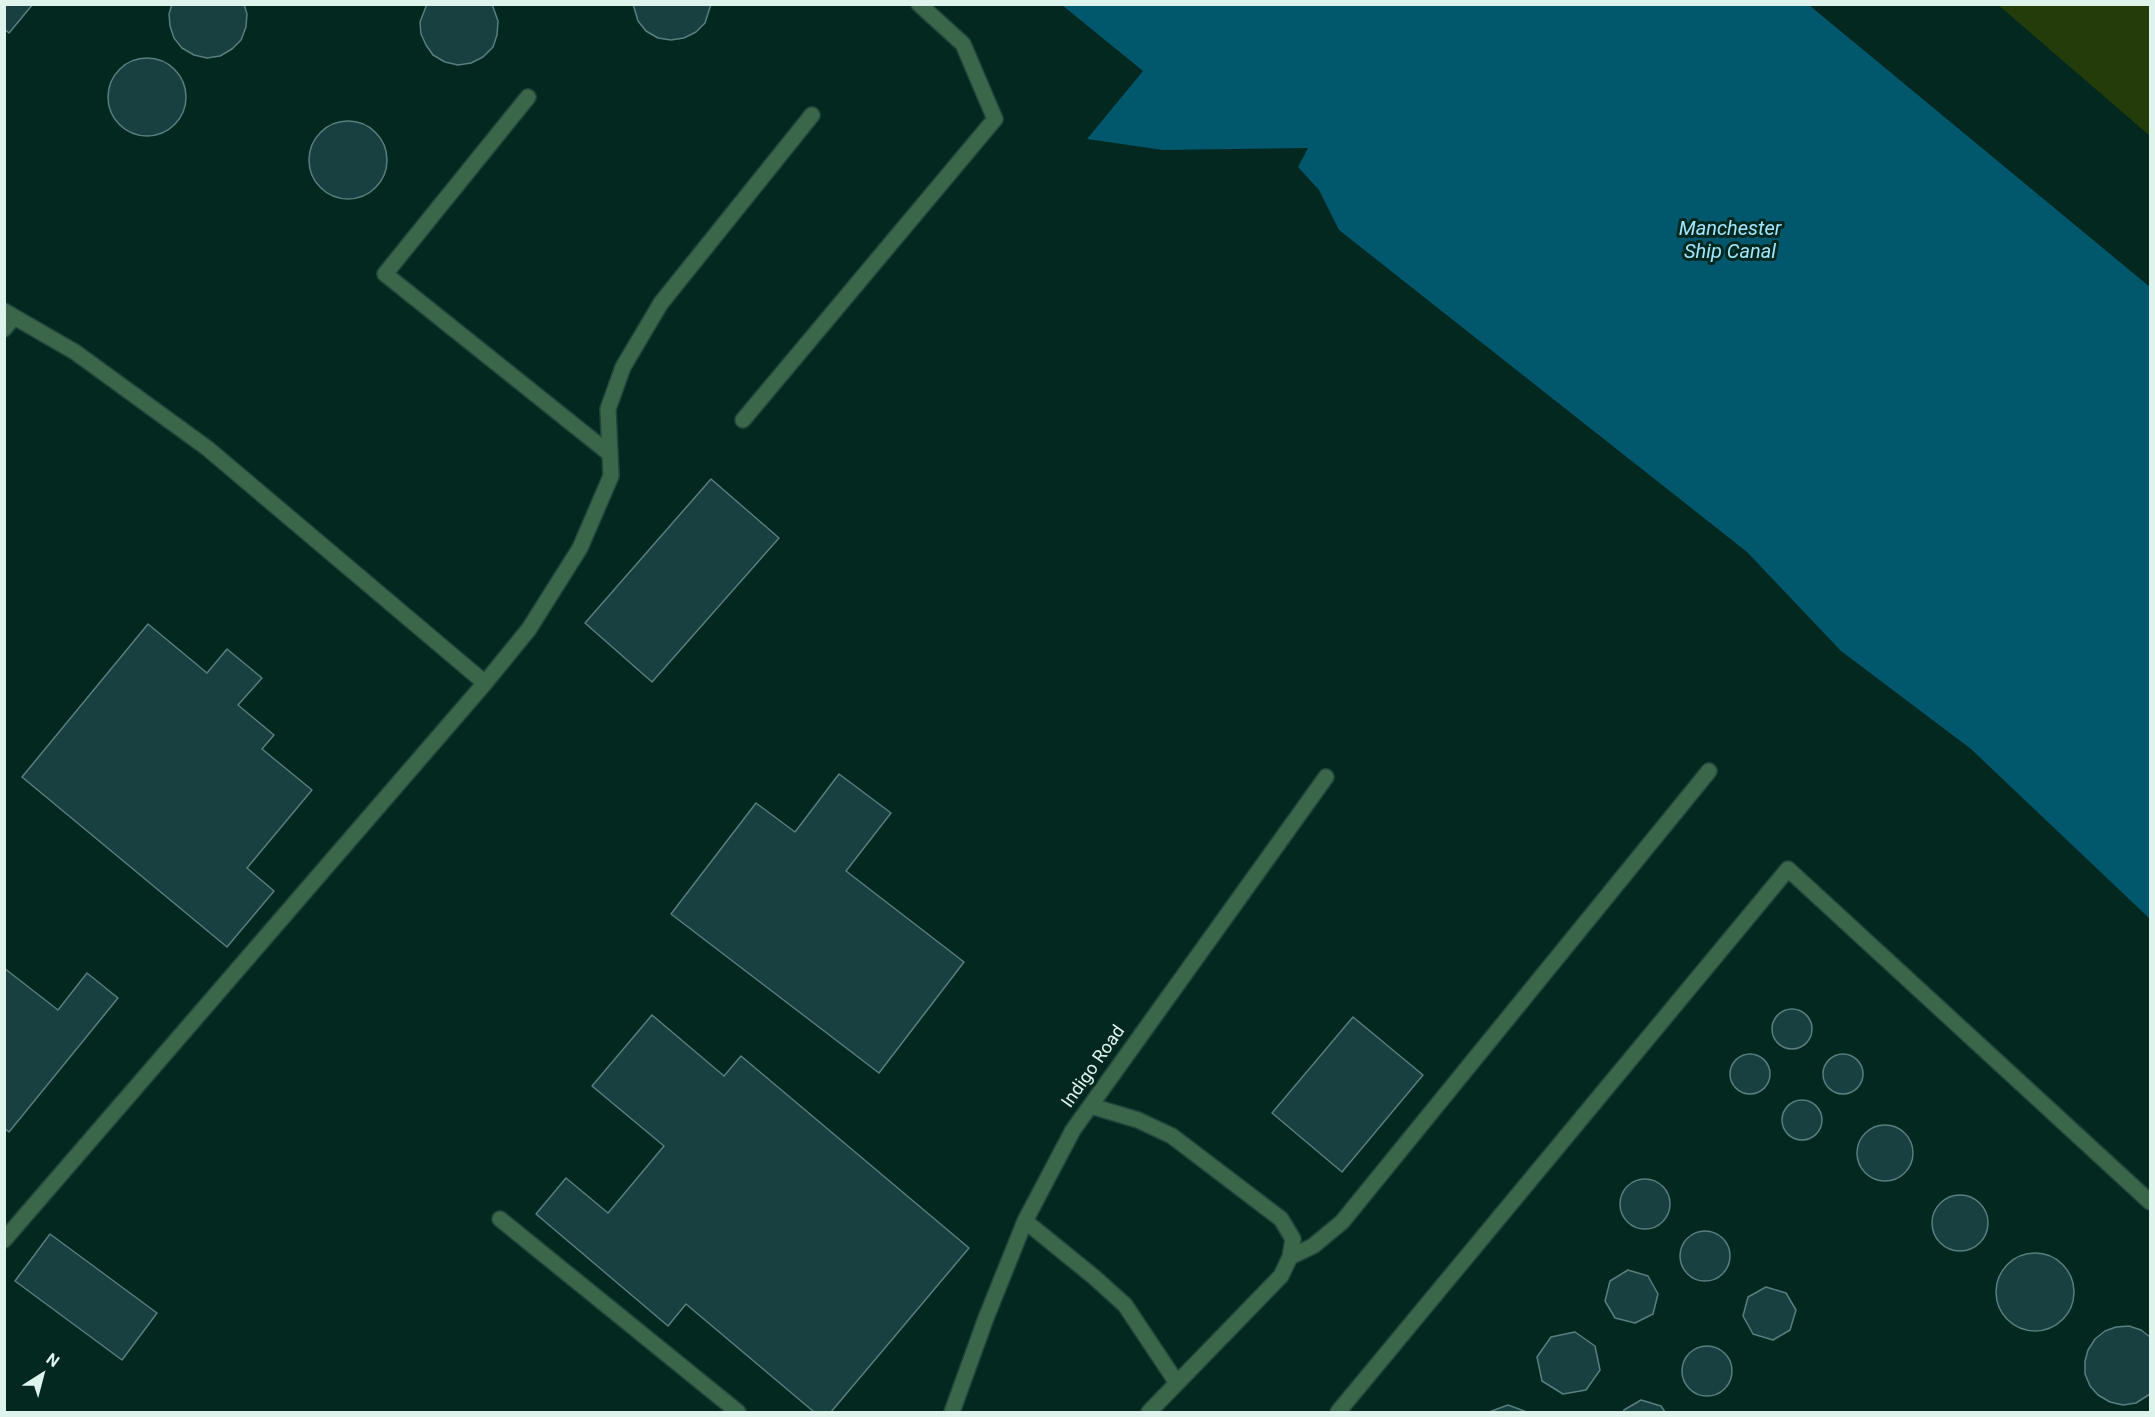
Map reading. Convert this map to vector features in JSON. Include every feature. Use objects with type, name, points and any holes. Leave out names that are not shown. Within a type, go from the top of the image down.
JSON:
[{"type":"lane","points":[[743,420],[995,119],[963,44],[919,4]]},
{"type":"lane","points":[[528,97],[385,274],[610,454]]},
{"type":"lane","points":[[4,1240],[485,683],[529,629],[580,548],[611,476],[608,409],[622,367],[662,303],[812,115]]},
{"type":"lane","points":[[8,319],[75,352],[207,448],[485,683]]},
{"type":"lane","points":[[1290,1257],[1313,1246],[1342,1222],[1709,771]]},
{"type":"lane","name":"Indigo Road","points":[[952,1413],[986,1318],[1025,1221],[1073,1130],[1326,777]]},
{"type":"lane","points":[[1338,1413],[1788,869],[2151,1202]]},
{"type":"lane","points":[[1091,1106],[1138,1120],[1172,1136],[1281,1219],[1293,1239],[1290,1257],[1281,1276],[1149,1413]]},
{"type":"lane","points":[[500,1219],[738,1413]]},
{"type":"lane","points":[[1025,1221],[1095,1277],[1125,1305],[1177,1383]]},
{"type":"green space","points":[[1998,5],[2150,5],[2150,136],[2004,10]]},
{"type":"water","name":"Manchester Ship Canal","points":[[1062,5],[1809,5],[2150,287],[2150,919],[1971,749],[1841,651],[1747,552],[1339,230],[1319,190],[1298,167],[1308,148],[1163,150],[1087,139],[1143,71]]},
{"type":"building","points":[[4,4],[33,4],[9,33],[4,29]]},
{"type":"building","points":[[172,4],[244,4],[247,14],[246,27],[241,40],[220,56],[207,58],[194,55],[182,48],[174,38],[169,14]]},
{"type":"building","points":[[427,4],[492,4],[498,21],[493,47],[483,57],[471,63],[458,65],[445,62],[433,55],[421,34],[420,22]]},
{"type":"building","points":[[633,4],[711,4],[705,23],[696,32],[684,38],[671,40],[658,38],[646,31],[638,21]]},
{"type":"building","points":[[147,58],[162,61],[175,69],[183,82],[186,97],[183,112],[175,125],[162,133],[147,136],[132,133],[119,125],[111,112],[108,97],[111,82],[119,69],[132,61]]},
{"type":"building","points":[[348,121],[363,124],[376,132],[384,145],[387,160],[384,175],[376,188],[363,196],[348,199],[333,196],[320,188],[312,175],[309,160],[312,145],[320,132],[333,124]]},
{"type":"building","points":[[711,479],[779,538],[652,682],[585,623]]},
{"type":"building","points":[[148,624],[207,673],[227,649],[262,678],[238,705],[274,735],[262,749],[312,790],[247,868],[274,891],[227,947],[22,777]]},
{"type":"building","points":[[839,774],[891,813],[846,871],[964,962],[879,1073],[671,914],[756,803],[795,832]]},
{"type":"building","points":[[4,968],[58,1010],[87,973],[118,998],[9,1132],[4,1128]]},
{"type":"building","points":[[1792,1009],[1806,1015],[1812,1029],[1806,1043],[1792,1049],[1778,1043],[1772,1029],[1778,1015]]},
{"type":"building","points":[[652,1015],[724,1076],[741,1056],[969,1248],[831,1412],[814,1412],[686,1304],[668,1326],[536,1214],[566,1178],[608,1213],[664,1146],[592,1086]]},
{"type":"building","points":[[1353,1017],[1423,1075],[1342,1172],[1272,1113]]},
{"type":"building","points":[[1750,1054],[1764,1060],[1770,1074],[1764,1088],[1750,1094],[1736,1088],[1730,1074],[1736,1060]]},
{"type":"building","points":[[1843,1054],[1857,1060],[1863,1074],[1857,1088],[1843,1094],[1829,1088],[1823,1074],[1829,1060]]},
{"type":"building","points":[[1802,1100],[1816,1106],[1822,1120],[1816,1134],[1802,1140],[1788,1134],[1782,1120],[1788,1106]]},
{"type":"building","points":[[1885,1125],[1896,1127],[1905,1133],[1911,1142],[1913,1153],[1911,1164],[1905,1173],[1896,1179],[1885,1181],[1874,1179],[1865,1173],[1859,1164],[1857,1153],[1859,1142],[1865,1133],[1874,1127]]},
{"type":"building","points":[[1640,1179],[1650,1179],[1663,1186],[1670,1199],[1670,1209],[1663,1222],[1650,1229],[1640,1229],[1631,1225],[1624,1218],[1620,1209],[1620,1199],[1624,1190],[1631,1183]]},
{"type":"building","points":[[1960,1195],[1971,1197],[1980,1203],[1986,1212],[1988,1223],[1986,1234],[1980,1243],[1971,1249],[1960,1251],[1949,1249],[1940,1243],[1934,1234],[1932,1223],[1934,1212],[1940,1203],[1949,1197]]},
{"type":"building","points":[[1700,1231],[1710,1231],[1723,1238],[1730,1251],[1730,1261],[1723,1274],[1710,1281],[1700,1281],[1691,1277],[1684,1270],[1680,1261],[1680,1251],[1684,1242],[1691,1235]]},
{"type":"building","points":[[50,1234],[157,1313],[122,1360],[15,1281]]},
{"type":"building","points":[[2035,1253],[2050,1256],[2063,1264],[2071,1277],[2074,1292],[2071,1307],[2063,1320],[2050,1328],[2035,1331],[2020,1328],[2007,1320],[1999,1307],[1996,1292],[1999,1277],[2007,1264],[2020,1256]]},
{"type":"building","points":[[1628,1270],[1648,1276],[1658,1294],[1653,1314],[1635,1323],[1615,1318],[1605,1301],[1610,1281]]},
{"type":"building","points":[[1766,1287],[1786,1293],[1796,1310],[1790,1330],[1773,1340],[1753,1334],[1743,1316],[1748,1297]]},
{"type":"building","points":[[2129,1326],[2141,1330],[2150,1337],[2150,1394],[2136,1403],[2123,1405],[2110,1402],[2098,1395],[2090,1386],[2085,1374],[2085,1361],[2088,1350],[2095,1339],[2105,1331]]},
{"type":"building","points":[[1575,1332],[1595,1346],[1600,1370],[1586,1390],[1563,1394],[1542,1381],[1537,1357],[1551,1337]]},
{"type":"building","points":[[1702,1346],[1712,1346],[1725,1353],[1732,1366],[1732,1376],[1725,1389],[1712,1396],[1702,1396],[1693,1392],[1686,1385],[1682,1376],[1682,1366],[1686,1357],[1693,1350]]},
{"type":"building","points":[[1641,1400],[1661,1406],[1665,1412],[1623,1412]]},
{"type":"building","points":[[1508,1405],[1527,1412],[1489,1412]]}]
